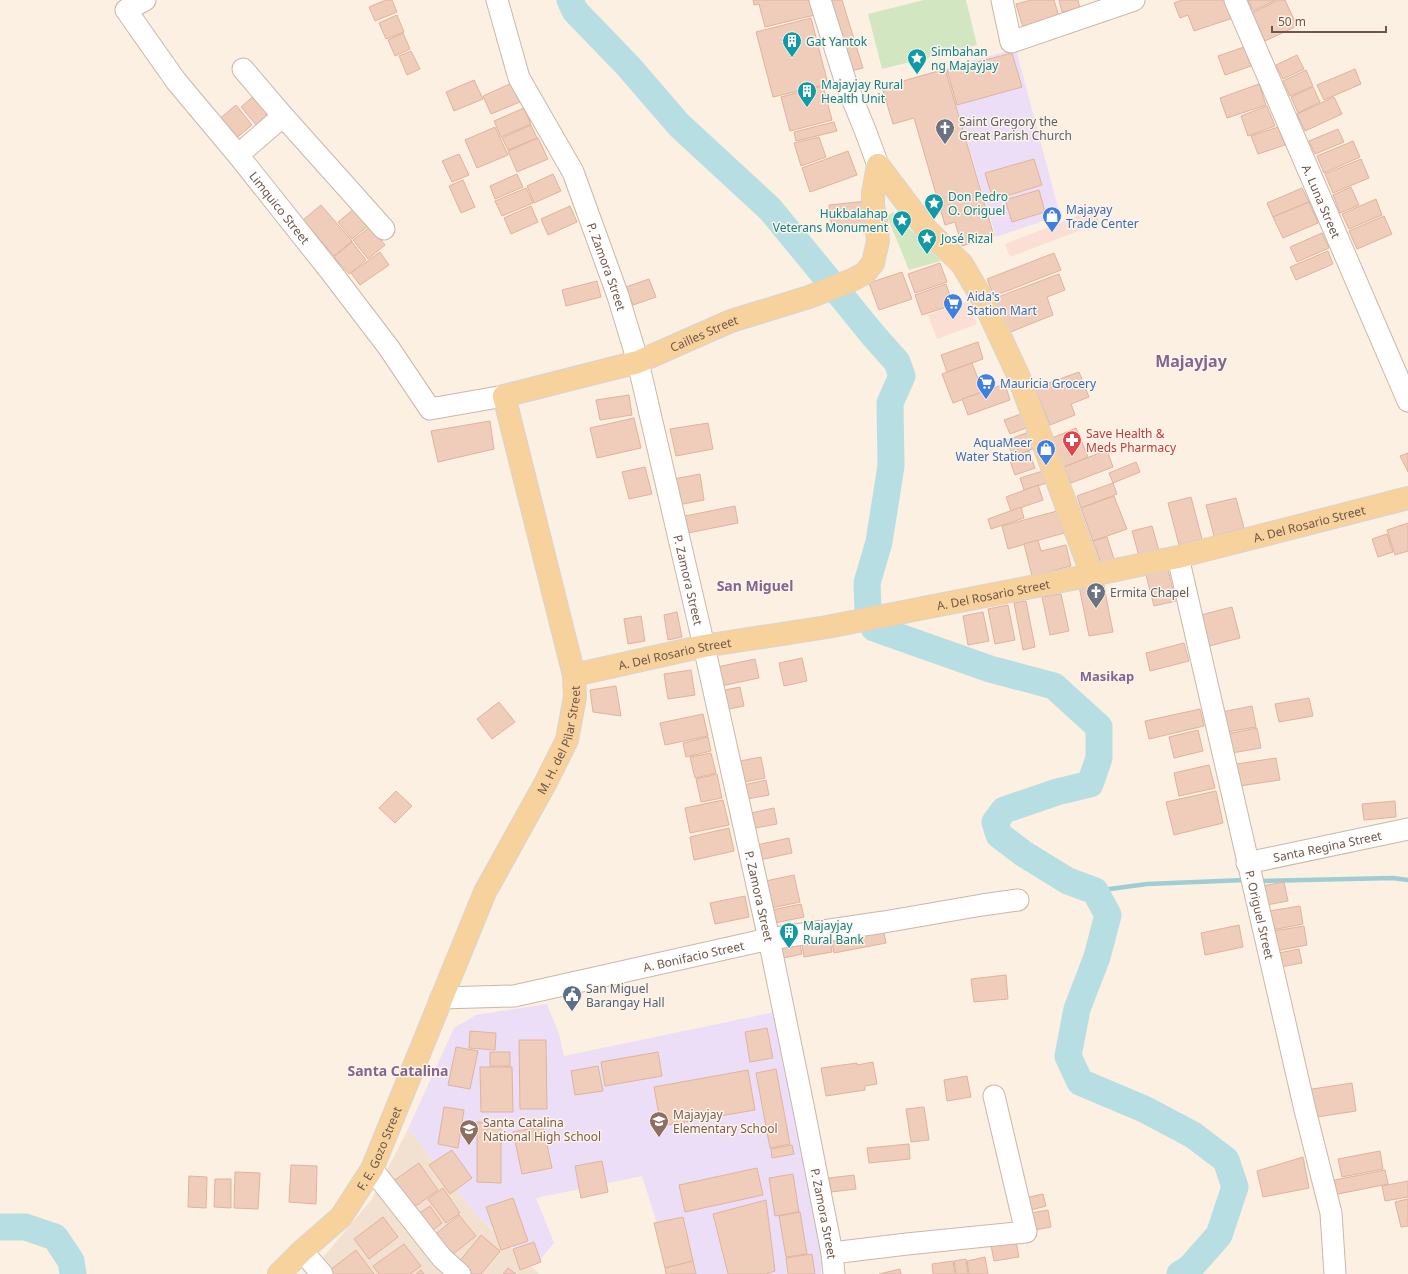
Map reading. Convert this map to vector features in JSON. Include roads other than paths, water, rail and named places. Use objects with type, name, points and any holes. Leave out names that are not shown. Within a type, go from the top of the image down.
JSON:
[{"type":"main road","name":"Cailles Street","points":[[504,396],[638,362],[731,321],[809,297],[850,282],[865,273],[873,263],[878,241],[876,219],[872,206],[878,165]]},
{"type":"main road","points":[[878,165],[927,230],[962,264],[984,300],[1018,375],[1092,576]]},
{"type":"main road","name":"M. H. del Pilar Street","points":[[441,998],[485,892],[546,782],[567,740],[575,697],[574,675],[504,396]]},
{"type":"main road","name":"A. Del Rosario Street","points":[[574,675],[704,646],[827,627],[934,605],[1092,576],[1178,557],[1408,498]]},
{"type":"main road","name":"F. E. Gozo Street","points":[[279,1274],[340,1217],[372,1169],[441,998]]},
{"type":"street","name":"Limquico Street","points":[[145,0],[126,10],[176,81],[238,155],[389,348],[430,409]]},
{"type":"street","name":"P. Zamora Street","points":[[497,0],[519,78],[573,172],[616,289],[638,362],[704,646],[768,939],[804,1110],[832,1253],[834,1274]]},
{"type":"street","points":[[820,0],[847,86],[878,165]]},
{"type":"street","points":[[1002,0],[1010,42],[1134,0]]},
{"type":"street","name":"A. Luna Street","points":[[1235,0],[1408,402]]},
{"type":"street","points":[[243,69],[384,229]]},
{"type":"street","points":[[238,155],[283,116]]},
{"type":"street","name":"Cailles Street","points":[[430,409],[504,396]]},
{"type":"street","name":"P. Origuel Street","points":[[1178,557],[1247,862],[1305,1110],[1331,1213],[1335,1274]]},
{"type":"street","name":"Santa Regina Street","points":[[1247,862],[1408,829]]},
{"type":"street","name":"A. Bonifacio Street","points":[[441,998],[514,996],[768,939],[1018,900]]},
{"type":"street","points":[[832,1253],[1026,1232],[994,1096]]},
{"type":"street","points":[[372,1169],[442,1258],[460,1274]]},
{"type":"street","points":[[302,1251],[322,1274]]},
{"type":"waterway","points":[[570,0],[575,11],[629,67],[679,125],[770,209],[873,335],[897,362],[902,376],[890,403],[891,466],[879,542],[867,583],[868,610],[874,628],[990,669],[1054,686],[1099,727],[1099,758],[1090,784],[1057,792],[1004,810],[995,822],[999,835],[1024,854],[1068,881],[1095,891],[1108,915],[1097,957],[1077,1009],[1068,1056],[1080,1082],[1144,1109],[1193,1135],[1226,1160],[1235,1187],[1219,1235],[1190,1268],[1180,1274]]},
{"type":"waterway","points":[[1263,881],[1393,878],[1408,880]]},
{"type":"waterway","points":[[1095,891],[1147,884],[1245,880]]},
{"type":"waterway","points":[[0,1227],[25,1227],[55,1237],[71,1261],[73,1274]]},
{"type":"place","name":"Gat Yantok","points":[[792,58]]},
{"type":"place","name":"Simbahan ng Majayjay","points":[[917,75]]},
{"type":"place","name":"Majayjay Rural Health Unit","points":[[807,108]]},
{"type":"place","name":"Saint Gregory the Great Parish Church","points":[[945,145]]},
{"type":"place","name":"Don Pedro O. Origuel","points":[[934,220]]},
{"type":"place","name":"Majayay Trade Center","points":[[1052,233]]},
{"type":"place","name":"Hukbalahap Veterans Monument","points":[[902,237]]},
{"type":"place","name":"José Rizal","points":[[927,255]]},
{"type":"place","name":"Aida's Station Mart","points":[[953,320]]},
{"type":"place","name":"Mauricia Grocery","points":[[986,400]]},
{"type":"place","name":"Save Health & Meds Pharmacy","points":[[1072,457]]},
{"type":"place","name":"AquaMeer Water Station","points":[[1046,466]]},
{"type":"place","name":"Ermita Chapel","points":[[1096,609]]},
{"type":"place","name":"Majayjay Rural Bank","points":[[789,949]]},
{"type":"place","name":"San Miguel Barangay Hall","points":[[572,1012]]},
{"type":"place","name":"Majayjay Elementary School","points":[[659,1138]]},
{"type":"place","name":"Santa Catalina National High School","points":[[469,1146]]},
{"type":"district","name":"Majayjay","points":[[1191,361]]},
{"type":"district","name":"San Miguel","points":[[755,585]]},
{"type":"district","name":"Masikap","points":[[1107,676]]},
{"type":"district","name":"Santa Catalina","points":[[398,1070]]}]
